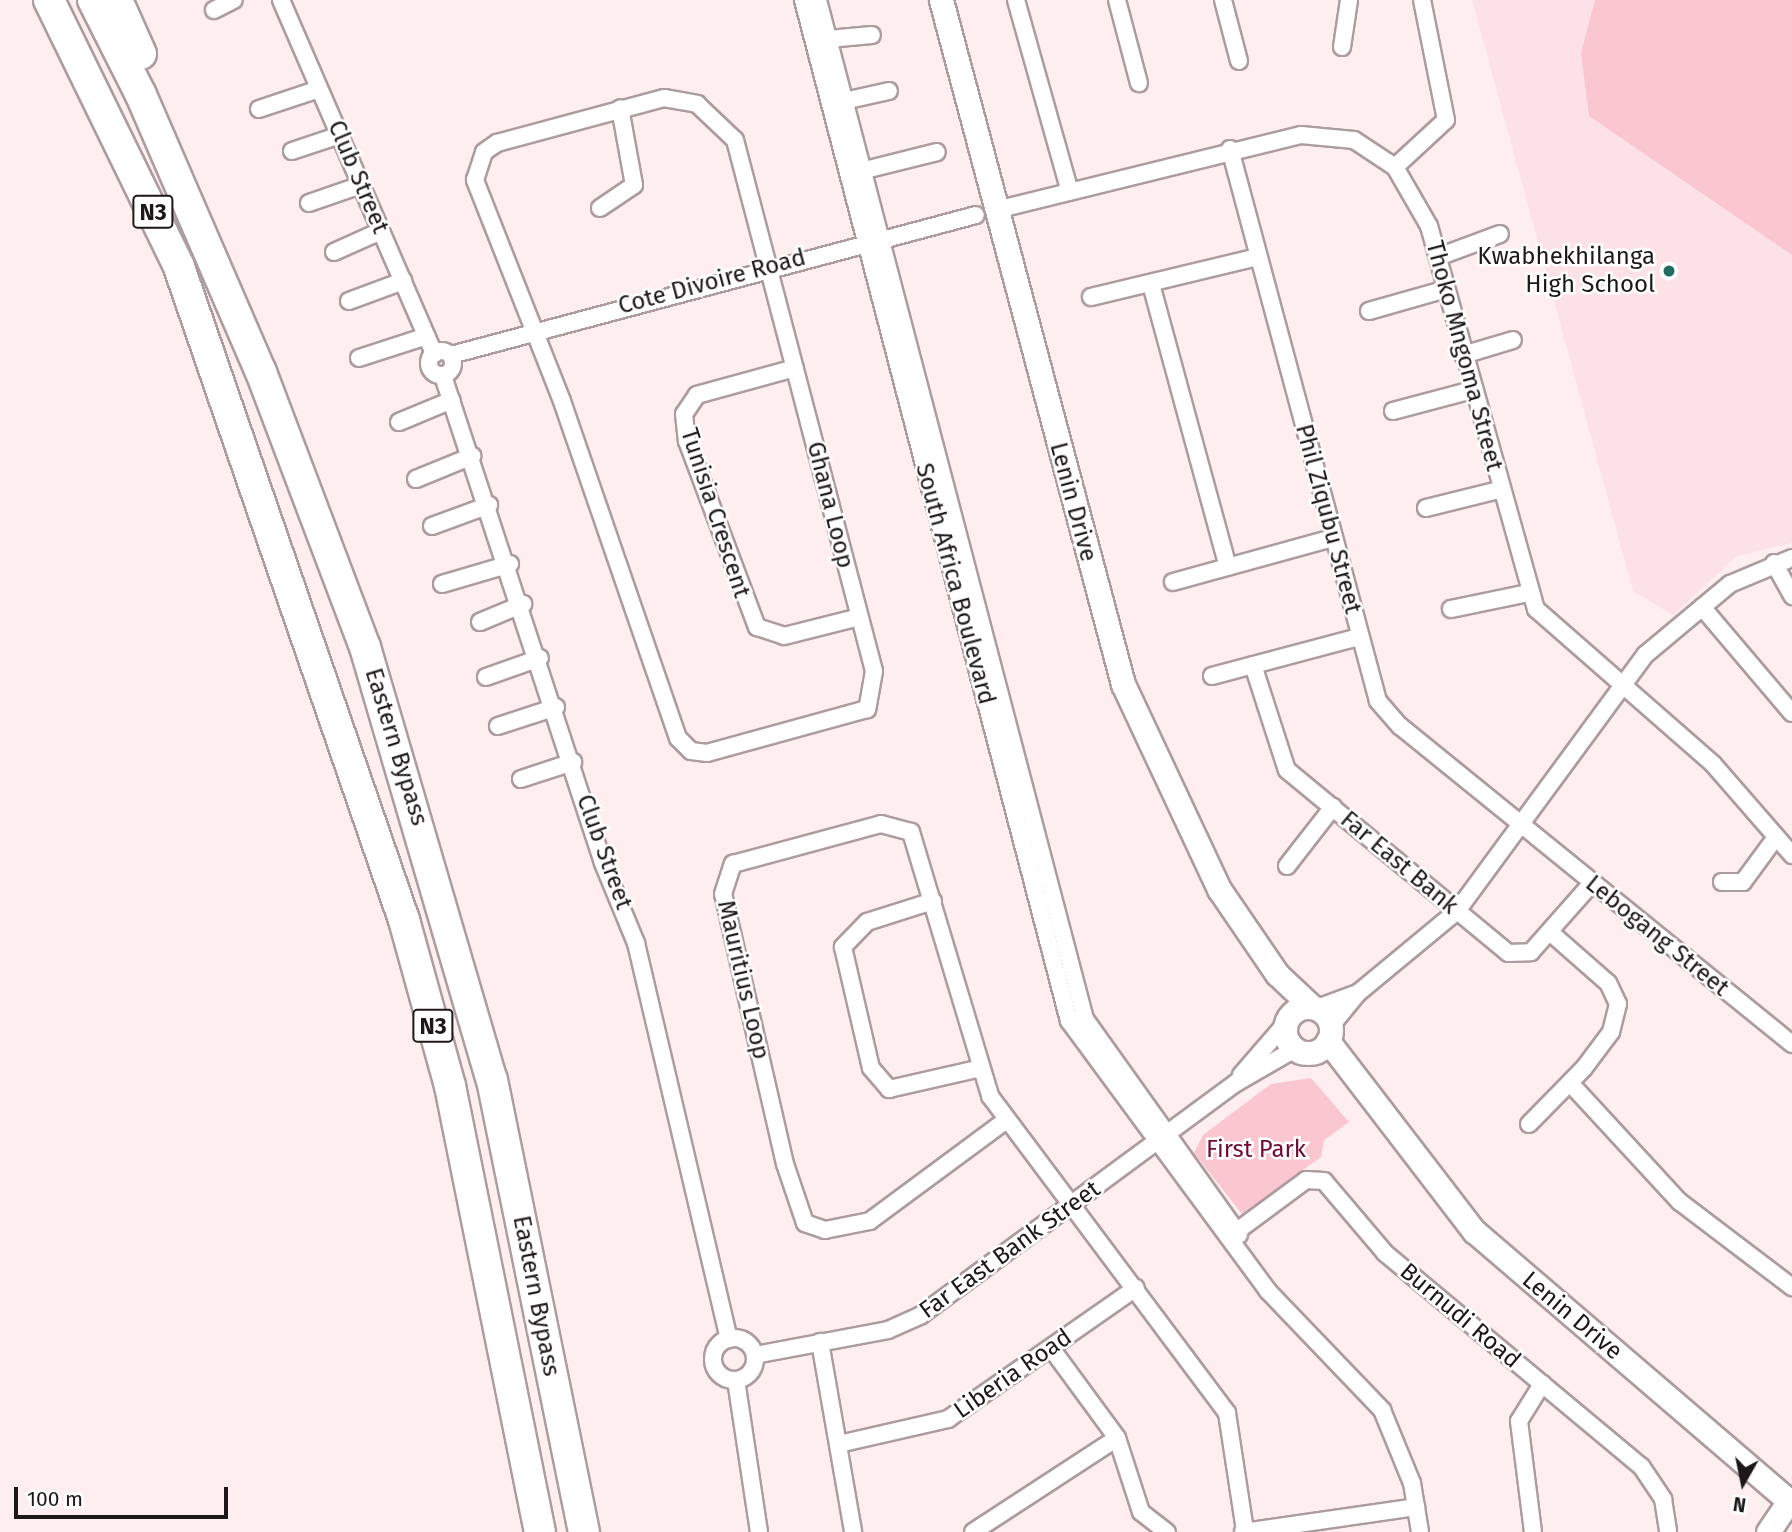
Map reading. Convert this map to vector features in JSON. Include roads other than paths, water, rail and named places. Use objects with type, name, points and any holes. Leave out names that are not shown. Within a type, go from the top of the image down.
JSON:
[{"type":"highway","points":[[30,0],[236,432]]},
{"type":"highway","name":"Eastern Bypass","points":[[49,0],[179,267],[399,907],[446,1073],[540,1532]]},
{"type":"highway","name":"Eastern Bypass","points":[[93,0],[141,94],[261,372],[365,647],[446,908],[492,1080],[584,1532]]},
{"type":"highway","points":[[117,0],[236,274],[261,372]]},
{"type":"street","points":[[214,10],[234,0]]},
{"type":"street","name":"Club Street","points":[[281,0],[427,336],[452,370],[443,376],[510,564],[603,863],[636,943],[729,1339]]},
{"type":"street","name":"South Africa Boulevard","points":[[803,0],[874,240],[1085,1019],[1163,1140],[1283,1310],[1313,1336],[1382,1410],[1416,1507],[1420,1532]]},
{"type":"street","name":"South Africa Boulevard","points":[[818,0],[862,171],[874,240]]},
{"type":"street","name":"Lenin Drive","points":[[942,0],[986,212],[1123,684],[1202,858],[1277,974],[1317,1030],[1474,1231],[1791,1502]]},
{"type":"street","points":[[1016,0],[1070,192]]},
{"type":"street","points":[[1117,0],[1139,83]]},
{"type":"street","points":[[1223,0],[1239,61]]},
{"type":"street","points":[[1342,47],[1349,0]]},
{"type":"street","points":[[1395,167],[1446,120],[1422,0]]},
{"type":"street","points":[[828,39],[872,35]]},
{"type":"street","points":[[259,109],[320,89]]},
{"type":"street","points":[[844,101],[889,91]]},
{"type":"street","name":"Ghana Loop","points":[[675,98],[697,104],[727,128],[769,266],[874,671],[867,709],[707,753],[683,745],[535,330],[478,190],[479,161],[497,143],[620,108],[675,98]]},
{"type":"street","points":[[600,208],[634,185],[620,108]]},
{"type":"street","points":[[292,151],[340,135]]},
{"type":"street","name":"Thoko Mngoma Street","points":[[986,212],[1284,137],[1337,136],[1354,140],[1395,167],[1424,212],[1528,593],[1554,631],[1621,684],[1713,764],[1792,855]]},
{"type":"street","name":"Phil Ziqubu Street","points":[[1230,149],[1371,686],[1387,713],[1524,826]]},
{"type":"street","points":[[862,171],[937,152]]},
{"type":"street","points":[[309,203],[361,185]]},
{"type":"street","name":"Cote Divoire Road","points":[[442,354],[769,266],[986,212]]},
{"type":"street","points":[[334,252],[381,231]]},
{"type":"street","points":[[1438,257],[1500,234]]},
{"type":"street","points":[[1091,298],[1258,257]]},
{"type":"street","points":[[349,301],[403,281]]},
{"type":"street","points":[[1152,284],[1228,566]]},
{"type":"street","points":[[1369,312],[1446,289]]},
{"type":"street","points":[[359,358],[427,336]]},
{"type":"street","points":[[1463,355],[1513,340]]},
{"type":"street","name":"Tunisia Crescent","points":[[795,368],[697,395],[684,414],[687,441],[757,627],[784,636],[859,617]]},
{"type":"street","points":[[1393,411],[1472,390]]},
{"type":"street","points":[[399,422],[452,400]]},
{"type":"street","points":[[416,480],[472,456]]},
{"type":"street","points":[[1426,508],[1499,490]]},
{"type":"street","points":[[432,526],[489,505]]},
{"type":"street","points":[[1173,582],[1333,538]]},
{"type":"street","points":[[1317,1030],[1457,911],[1524,826],[1621,684],[1702,607],[1774,563],[1792,558]]},
{"type":"street","points":[[1774,563],[1792,596]]},
{"type":"street","points":[[442,584],[510,564]]},
{"type":"street","points":[[1451,609],[1528,593]]},
{"type":"street","points":[[480,622],[523,604]]},
{"type":"street","points":[[1702,607],[1792,713]]},
{"type":"street","points":[[1212,676],[1359,637]]},
{"type":"street","points":[[486,677],[540,658]]},
{"type":"street","name":"Far East Bank","points":[[1253,665],[1279,760],[1457,911],[1515,955],[1531,952],[1592,883]]},
{"type":"street","points":[[499,726],[556,707]]},
{"type":"street","points":[[521,779],[573,762]]},
{"type":"street","points":[[1287,866],[1333,807]]},
{"type":"street","name":"Mauritius Loop","points":[[1005,1121],[870,1222],[825,1230],[797,1214],[724,878],[741,860],[890,824],[911,832],[920,845],[977,1069],[1005,1121],[1136,1288],[1227,1413],[1244,1532]]},
{"type":"street","name":"Lebogang Street","points":[[1524,826],[1792,1044]]},
{"type":"street","points":[[1722,882],[1745,890],[1776,837]]},
{"type":"street","points":[[933,901],[867,922],[845,941],[845,965],[871,1069],[889,1089],[977,1069]]},
{"type":"street","points":[[1529,1124],[1570,1083],[1611,1032],[1618,1004],[1608,983],[1550,932]]},
{"type":"street","name":"Lenin Drive","points":[[1277,974],[1288,1020],[1317,1030]]},
{"type":"street","points":[[1317,1030],[1358,993]]},
{"type":"street","points":[[1288,1020],[1317,1030]]},
{"type":"street","name":"Far East Bank Street","points":[[1236,1083],[1288,1020]]},
{"type":"street","name":"Far East Bank Street","points":[[755,1355],[888,1329],[921,1315],[1163,1140],[1236,1083],[1317,1030]]},
{"type":"street","points":[[1570,1083],[1679,1202],[1792,1287]]},
{"type":"street","name":"Burnudi Road","points":[[1232,1235],[1306,1180],[1319,1178],[1385,1253],[1651,1476],[1668,1532]]},
{"type":"street","name":"Liberia Road","points":[[839,1444],[948,1419],[1136,1288]]},
{"type":"street","points":[[729,1339],[742,1339],[755,1355],[753,1369],[736,1380],[723,1377],[713,1359],[729,1339]]},
{"type":"street","points":[[820,1342],[853,1532]]},
{"type":"street","points":[[1051,1348],[1117,1438],[1139,1507],[1167,1532]]},
{"type":"street","points":[[736,1380],[759,1532]]},
{"type":"street","points":[[1533,1532],[1519,1421],[1542,1384]]},
{"type":"street","points":[[973,1532],[1117,1438]]},
{"type":"street","points":[[1768,1532],[1791,1502]]},
{"type":"street","points":[[1244,1532],[1416,1507]]},
{"type":"place","name":"Kwabhekhilanga High School","points":[[1669,271]]},
{"type":"park label","name":"First Park","points":[[1256,1150]]}]
